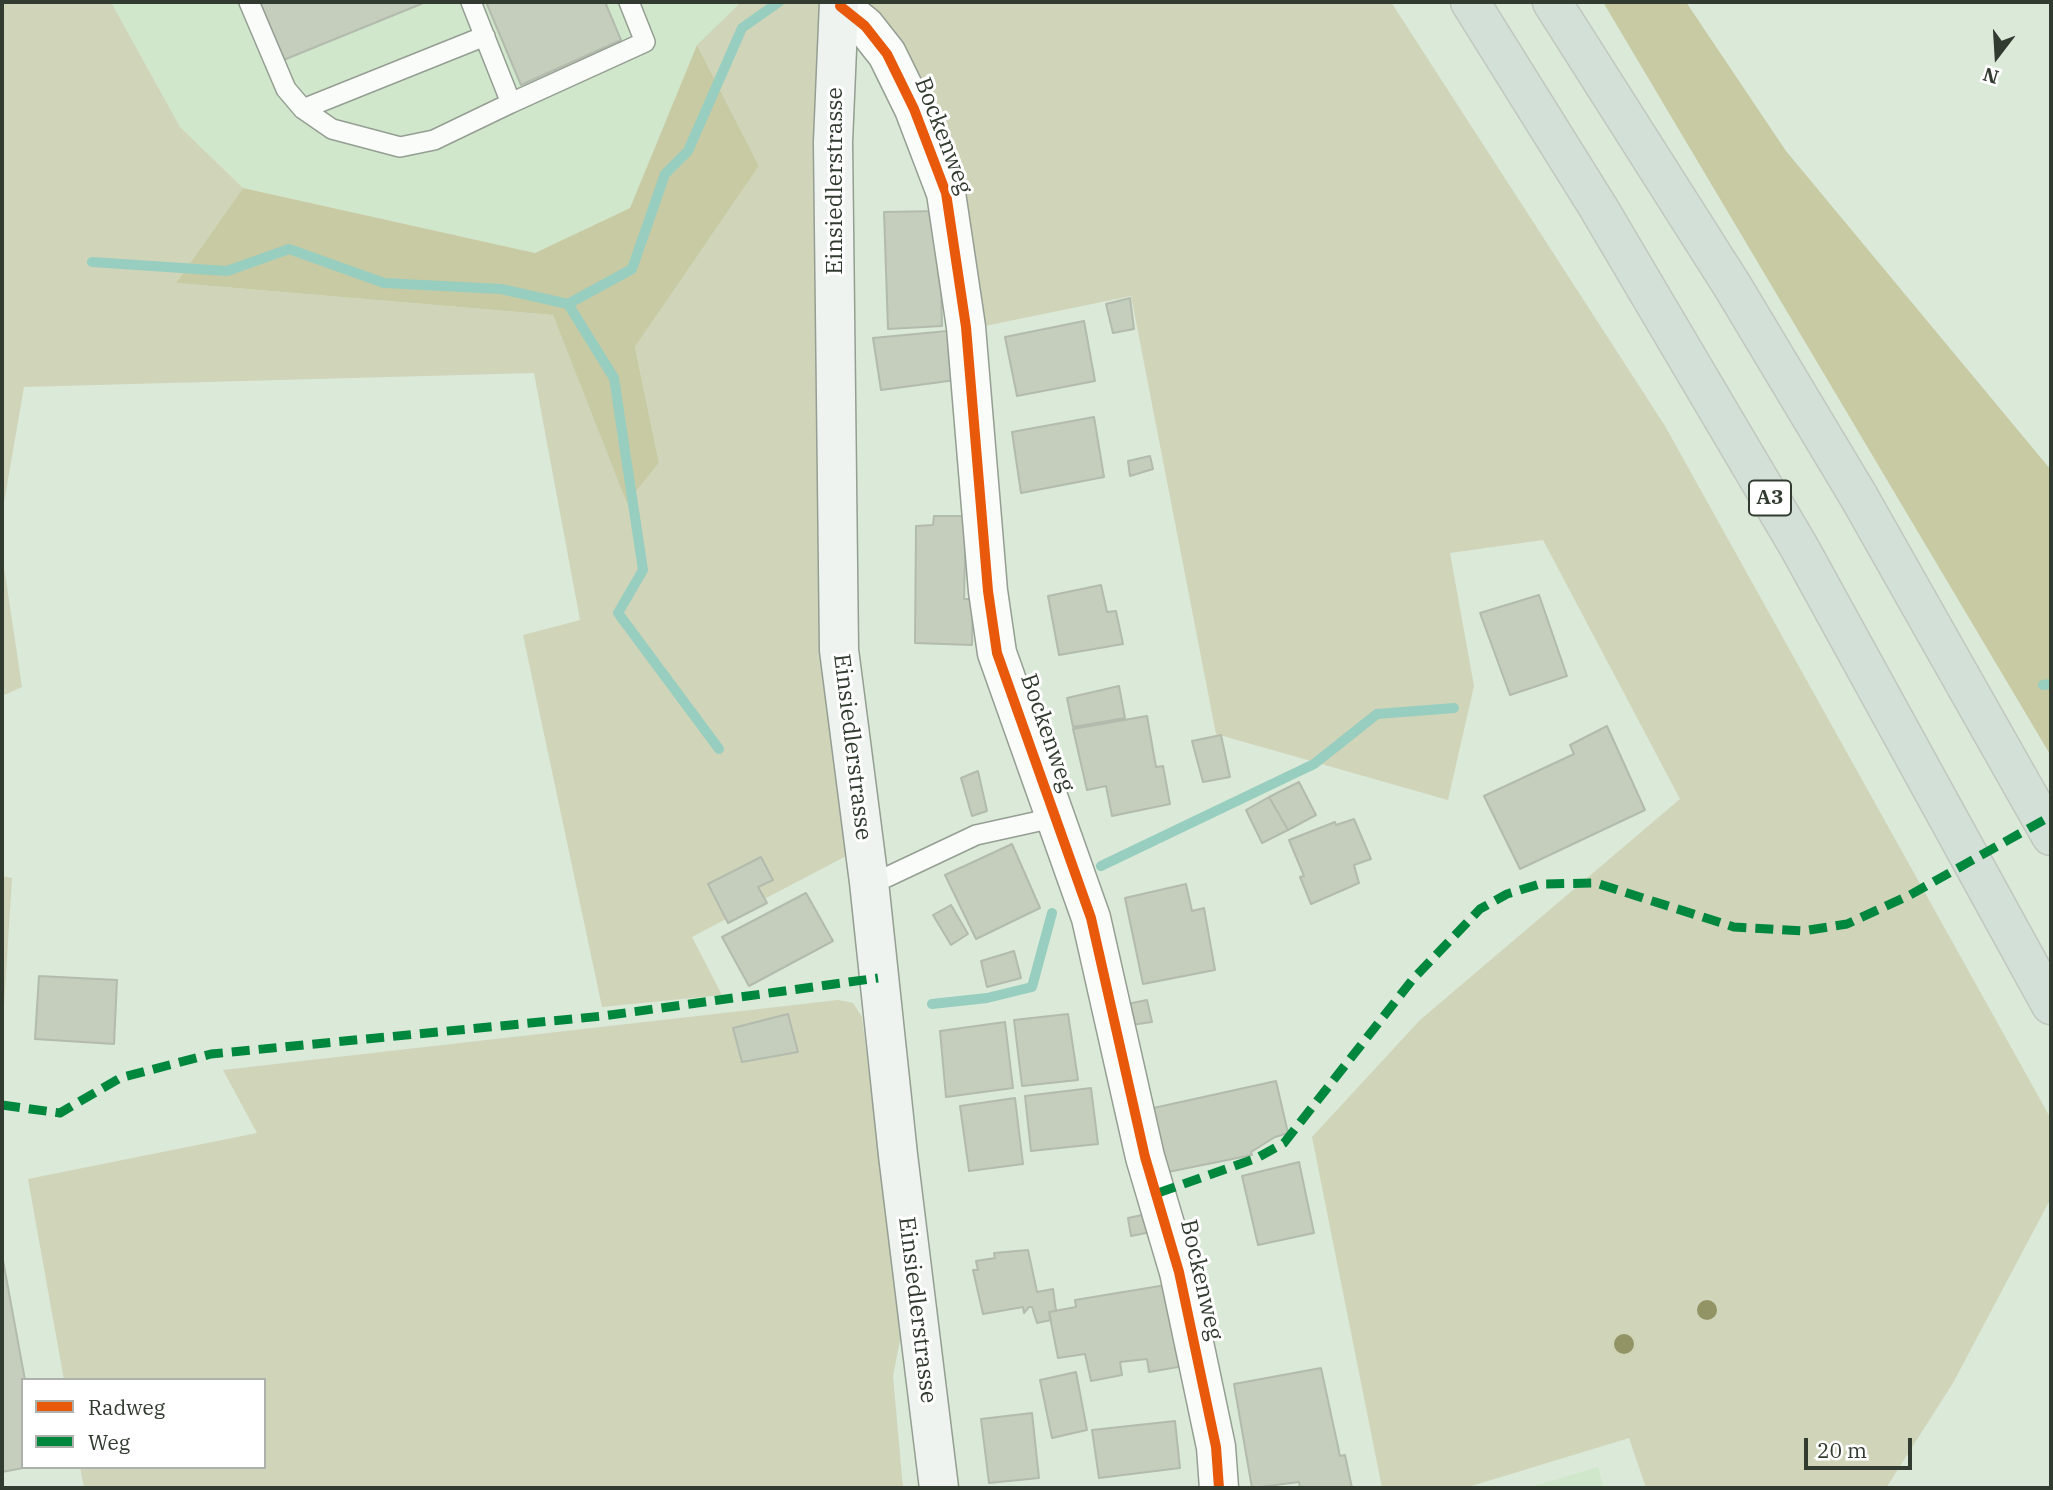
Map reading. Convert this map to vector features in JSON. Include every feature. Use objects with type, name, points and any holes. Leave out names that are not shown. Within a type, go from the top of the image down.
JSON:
[{"type":"highway","name":"A3","points":[[1470,2],[1598,207],[1792,536],[2051,1005]]},
{"type":"highway","points":[[1552,2],[1732,286],[1852,485],[2051,836]]},
{"type":"street","name":"Bockenweg","points":[[840,4],[865,26],[887,54],[914,109],[946,193],[966,327],[979,500],[997,653],[1053,818],[1091,918],[1145,1157],[1179,1272],[1216,1447],[1219,1488]]},
{"type":"street","name":"Einsiedlerstrasse","points":[[840,4],[833,142],[839,650],[869,882],[895,1128],[939,1488]]},
{"type":"lane","points":[[250,2],[286,89],[303,109],[332,129],[400,147],[434,139],[645,42],[629,2]]},
{"type":"lane","points":[[471,2],[511,103]]},
{"type":"lane","points":[[303,109],[485,36]]},
{"type":"lane","points":[[869,882],[887,877],[976,835],[1053,818]]},
{"type":"shaded area","points":[[2,2],[111,2],[180,127],[243,188],[176,283],[553,315],[628,502],[659,463],[635,347],[759,166],[697,45],[741,2],[839,2],[850,854],[692,937],[722,995],[602,1007],[523,635],[580,620],[534,373],[24,387],[2,514]]},
{"type":"shaded area","points":[[111,2],[741,2],[697,46],[630,208],[535,253],[243,188],[180,127]]},
{"type":"shaded area","points":[[868,2],[1391,2],[1665,426],[2051,1119],[2051,1198],[1953,1383],[1886,1488],[1646,1488],[1629,1438],[1465,1488],[1382,1488],[1312,1137],[1420,1020],[1680,799],[1543,540],[1450,553],[1474,686],[1448,800],[1216,734],[1131,296],[975,328],[923,104]]},
{"type":"shaded area","points":[[1603,2],[1686,2],[1786,151],[2051,470],[2051,756]]},
{"type":"shaded area","points":[[697,45],[759,166],[635,347],[659,463],[627,503],[553,315],[176,283],[243,188],[535,253],[630,208]]},
{"type":"shaded area","points":[[2,554],[22,687],[2,696]]},
{"type":"shaded area","points":[[2,876],[12,878],[2,1038]]},
{"type":"shaded area","points":[[838,1000],[853,1003],[862,1017],[901,1335],[893,1376],[903,1488],[84,1488],[80,1469],[266,1469],[266,1378],[64,1378],[28,1179],[257,1133],[223,1070]]},
{"type":"shaded area","points":[[1598,1467],[1604,1488],[1527,1488]]},
{"type":"building","points":[[258,2],[426,2],[281,61]]},
{"type":"building","points":[[486,2],[605,2],[621,40],[521,85]]},
{"type":"building","points":[[939,211],[942,326],[888,329],[884,212]]},
{"type":"building","points":[[1130,298],[1134,329],[1113,333],[1106,304]]},
{"type":"building","points":[[1084,321],[1095,381],[1017,396],[1005,337]]},
{"type":"building","points":[[947,331],[956,380],[881,390],[873,338]]},
{"type":"building","points":[[1094,417],[1104,477],[1021,493],[1012,432]]},
{"type":"building","points":[[1150,456],[1153,469],[1130,476],[1128,461]]},
{"type":"building","points":[[934,516],[966,516],[964,599],[973,599],[972,645],[915,643],[916,526],[933,525]]},
{"type":"building","points":[[1101,585],[1107,612],[1116,611],[1123,644],[1059,655],[1048,596]]},
{"type":"building","points":[[1539,595],[1567,676],[1510,695],[1480,613]]},
{"type":"building","points":[[1119,686],[1125,718],[1073,727],[1067,698]]},
{"type":"building","points":[[1147,716],[1156,767],[1163,766],[1170,804],[1112,816],[1106,786],[1087,790],[1073,729]]},
{"type":"building","points":[[1607,726],[1645,810],[1520,869],[1484,796],[1574,754],[1570,745]]},
{"type":"building","points":[[1221,735],[1230,777],[1203,782],[1192,741]]},
{"type":"building","points":[[978,771],[987,811],[972,816],[961,778]]},
{"type":"building","points":[[1299,782],[1316,815],[1288,830],[1269,797]]},
{"type":"building","points":[[1269,797],[1288,830],[1262,843],[1246,810]]},
{"type":"building","points":[[1354,819],[1371,859],[1354,865],[1359,883],[1311,904],[1300,877],[1304,876],[1289,840],[1335,822],[1336,825]]},
{"type":"building","points":[[1012,844],[1040,908],[976,939],[945,875]]},
{"type":"building","points":[[761,857],[773,880],[758,887],[767,903],[728,923],[708,884]]},
{"type":"building","points":[[1186,884],[1192,911],[1204,908],[1215,970],[1143,984],[1125,898]]},
{"type":"building","points":[[806,893],[833,941],[749,986],[722,937]]},
{"type":"building","points":[[951,905],[968,934],[951,945],[933,915]]},
{"type":"building","points":[[1014,951],[1021,978],[987,987],[981,961]]},
{"type":"building","points":[[39,976],[117,980],[114,1044],[35,1039]]},
{"type":"building","points":[[1147,1000],[1152,1022],[1131,1025],[1127,1004]]},
{"type":"building","points":[[788,1014],[798,1052],[742,1062],[733,1028]]},
{"type":"building","points":[[1068,1014],[1078,1080],[1022,1086],[1014,1020]]},
{"type":"building","points":[[1005,1022],[1013,1088],[946,1097],[940,1031]]},
{"type":"building","points":[[1276,1081],[1288,1133],[1275,1137],[1251,1152],[1252,1155],[1163,1173],[1149,1109]]},
{"type":"building","points":[[1091,1088],[1098,1144],[1031,1151],[1025,1096]]},
{"type":"building","points":[[1015,1098],[1023,1164],[969,1171],[960,1106]]},
{"type":"building","points":[[1299,1162],[1314,1233],[1258,1245],[1242,1176]]},
{"type":"building","points":[[1147,1214],[1151,1232],[1131,1236],[1128,1218]]},
{"type":"building","points":[[1028,1250],[1037,1292],[1053,1289],[1056,1311],[1049,1312],[1051,1320],[1037,1323],[1032,1307],[1024,1313],[1023,1307],[983,1314],[973,1270],[978,1270],[976,1261],[995,1258],[994,1253]]},
{"type":"building","points":[[2,1255],[25,1378],[21,1378],[21,1468],[2,1472]]},
{"type":"building","points":[[1172,1284],[1184,1366],[1149,1372],[1147,1359],[1120,1362],[1122,1375],[1091,1381],[1085,1354],[1058,1358],[1049,1312],[1076,1307],[1075,1300]]},
{"type":"building","points":[[1321,1368],[1340,1456],[1345,1455],[1352,1488],[1300,1488],[1299,1482],[1252,1488],[1234,1384]]},
{"type":"building","points":[[1076,1372],[1087,1430],[1052,1438],[1040,1380]]},
{"type":"building","points":[[1032,1413],[1039,1478],[989,1483],[981,1419]]},
{"type":"building","points":[[1175,1421],[1180,1468],[1099,1478],[1092,1430]]},
{"type":"waterway","points":[[92,262],[227,271],[289,249],[384,283],[501,289],[568,304],[632,269],[665,174],[688,151],[742,28],[779,2]]},
{"type":"waterway","points":[[568,304],[614,378],[643,570],[618,613],[719,749]]},
{"type":"waterway","points":[[2043,685],[2051,684]]},
{"type":"waterway","points":[[1101,866],[1314,764],[1377,714],[1454,708]]},
{"type":"waterway","points":[[932,1004],[987,998],[1032,987],[1052,913]]},
{"type":"marked path","points":[[1158,1193],[1257,1158],[1284,1143],[1413,979],[1480,909],[1507,894],[1540,884],[1596,883],[1734,927],[1803,931],[1847,924],[1910,895],[2051,816]]},
{"type":"marked path","points":[[2,1105],[60,1113],[120,1078],[211,1054],[603,1016],[878,978]]},
{"type":"cycle path","points":[[840,6],[865,26],[887,54],[914,109],[946,193],[966,327],[988,591],[997,653],[1091,918],[1145,1157],[1179,1272],[1216,1447],[1219,1488]]}]
